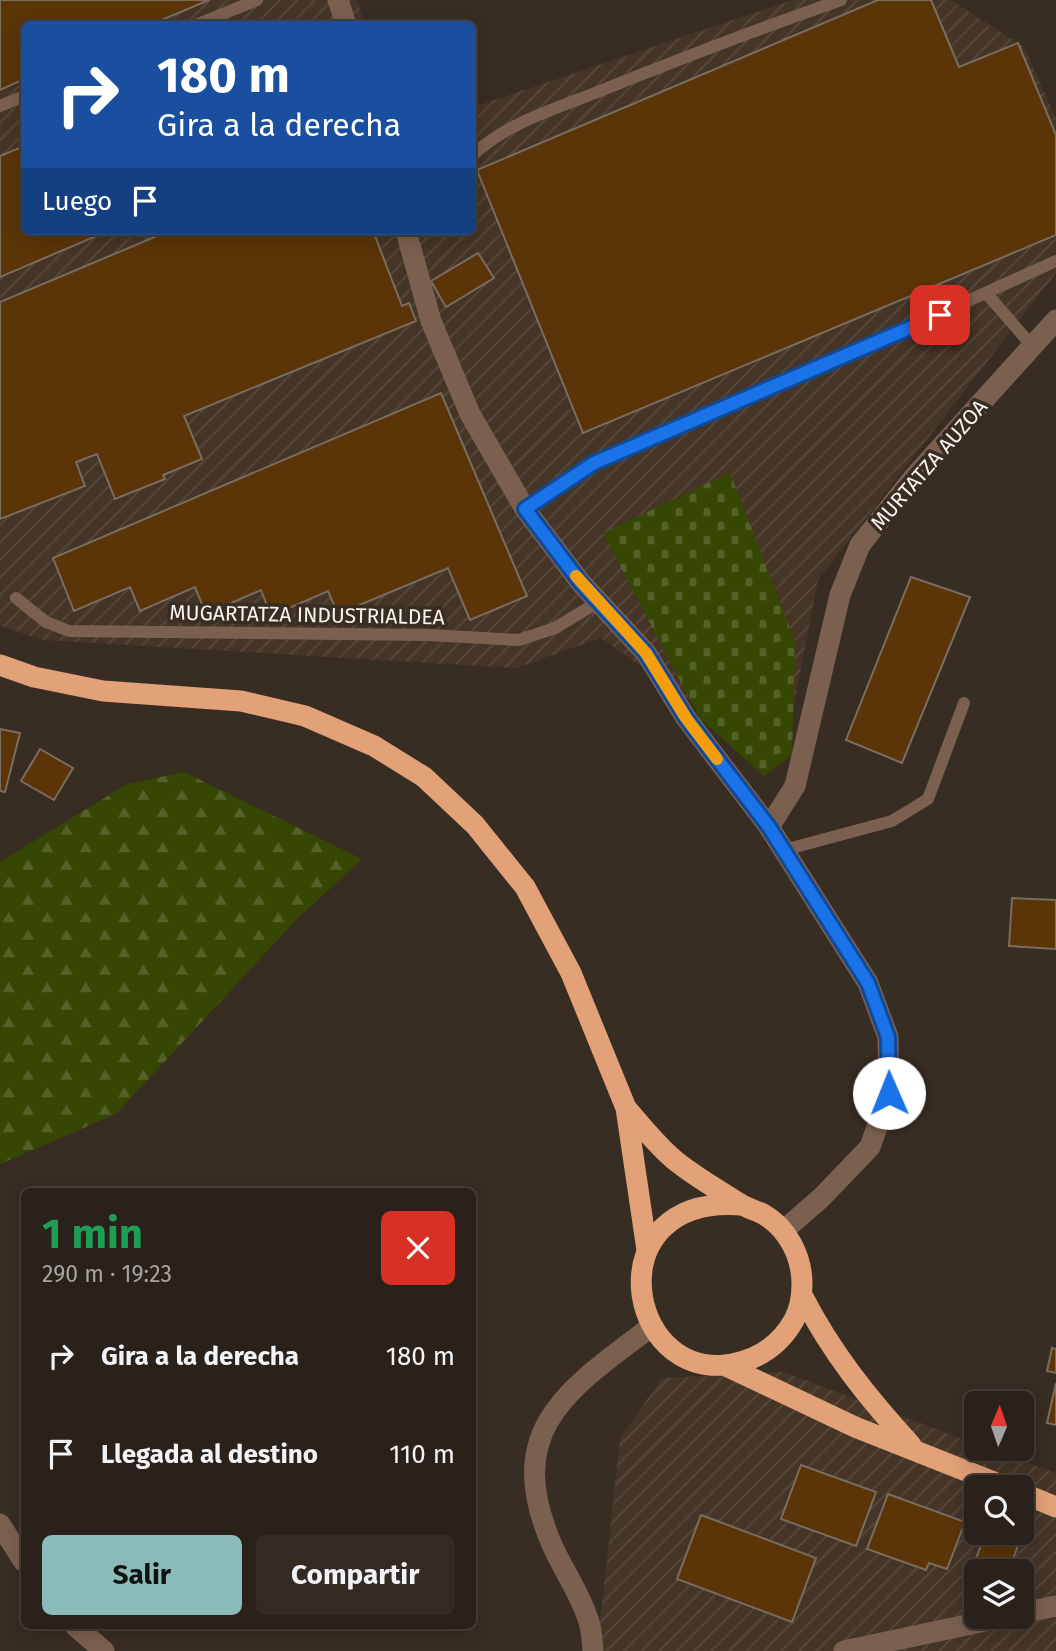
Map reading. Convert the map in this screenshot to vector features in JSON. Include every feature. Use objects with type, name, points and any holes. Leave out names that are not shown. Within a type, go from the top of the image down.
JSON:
[{"type":"highway","points":[[0,665],[34,677],[103,691],[242,701],[305,716],[374,746],[424,777],[475,825],[525,887],[570,973],[626,1108],[647,1250]]},
{"type":"highway","points":[[626,1108],[676,1161],[742,1205],[764,1214],[783,1231],[796,1250],[802,1272],[802,1295],[796,1317],[783,1336],[766,1352],[746,1361],[724,1365]]},
{"type":"highway","points":[[742,1205],[713,1202],[686,1210],[663,1227],[647,1250],[640,1275],[642,1301],[652,1326],[665,1342],[682,1355],[724,1365],[855,1427],[977,1475]]},
{"type":"highway","points":[[802,1295],[826,1342],[851,1377],[915,1450]]},
{"type":"highway","points":[[1034,1498],[1056,1507]]},
{"type":"street","points":[[338,0],[345,21]]},
{"type":"street","points":[[407,235],[431,321],[470,414],[525,509],[598,602],[646,653],[686,718],[769,827],[868,983],[888,1037],[889,1093],[870,1147],[821,1198],[783,1231]]},
{"type":"street","name":"MURTATZA AUZOA","points":[[769,827],[795,786],[840,595],[860,545],[914,477],[1056,320]]},
{"type":"street","points":[[593,1651],[589,1620],[546,1531],[536,1495],[535,1457],[551,1413],[584,1377],[652,1326]]},
{"type":"street","points":[[0,1524],[21,1557]]},
{"type":"street","points":[[1034,1611],[1056,1606]]},
{"type":"street","points":[[844,1651],[964,1626]]},
{"type":"street","points":[[78,1629],[104,1651]]},
{"type":"lane","points":[[205,21],[257,0]]},
{"type":"lane","points":[[476,152],[485,143],[539,116],[705,48],[841,0]]},
{"type":"lane","points":[[0,106],[21,97]]},
{"type":"lane","points":[[525,509],[594,463],[987,294],[1056,261]]},
{"type":"lane","points":[[987,294],[1033,347]]},
{"type":"lane","name":"MUGARTATZA INDUSTRIALDEA","points":[[16,598],[46,622],[69,631],[429,635],[519,640],[555,628],[598,602]]},
{"type":"lane","points":[[784,850],[892,821],[928,799],[964,703]]},
{"type":"shaded area","points":[[0,0],[357,0],[364,21],[21,21],[21,235],[476,235],[476,106],[793,0],[951,0],[1024,47],[1056,119],[1056,273],[818,580],[782,766],[601,638],[516,668],[43,640],[0,626]]},
{"type":"shaded area","points":[[784,1372],[964,1440],[964,1461],[1024,1461],[1056,1473],[1056,1651],[597,1651],[620,1438],[662,1378]]},
{"type":"green space","points":[[730,473],[795,641],[792,755],[764,776],[700,719],[603,533]]},
{"type":"green space","points":[[184,772],[362,859],[297,919],[116,1114],[0,1164],[0,862],[127,784]]},
{"type":"building","points":[[0,0],[209,0],[159,21],[21,21],[21,80],[0,90]]},
{"type":"building","points":[[878,0],[931,0],[959,67],[1018,43],[1056,135],[1056,235],[583,433],[477,170]]},
{"type":"building","points":[[21,147],[21,235],[99,235],[0,277],[0,156]]},
{"type":"building","points":[[159,235],[375,235],[402,306],[409,303],[416,321],[184,416],[202,459],[163,475],[165,479],[115,499],[97,454],[76,462],[85,486],[0,519],[0,302]]},
{"type":"building","points":[[478,253],[494,278],[446,307],[431,281]]},
{"type":"building","points":[[441,393],[527,596],[470,620],[448,568],[338,614],[328,591],[271,616],[261,590],[206,614],[195,587],[140,611],[130,587],[74,611],[53,558]]},
{"type":"building","points":[[911,577],[970,597],[902,763],[846,740]]},
{"type":"building","points":[[0,729],[20,733],[5,792],[0,791]]},
{"type":"building","points":[[40,749],[73,768],[54,800],[21,781]]},
{"type":"building","points":[[1012,898],[1056,900],[1056,949],[1009,946]]},
{"type":"building","points":[[1052,1348],[1056,1349],[1056,1373],[1047,1371]]},
{"type":"building","points":[[1056,1383],[1056,1425],[1047,1423]]},
{"type":"building","points":[[801,1465],[876,1492],[856,1546],[781,1519]]},
{"type":"building","points":[[888,1494],[964,1522],[947,1569],[929,1563],[926,1570],[867,1549]]},
{"type":"building","points":[[701,1515],[816,1558],[792,1622],[677,1579]]},
{"type":"building","points":[[981,1545],[1018,1545],[1013,1559],[976,1559]]},
{"type":"slow traffic","points":[[576,576],[646,653],[686,718],[717,759]]},
{"type":"route","points":[[889,1093],[888,1037],[868,983],[769,827],[686,718],[646,653],[581,583],[525,509],[594,463],[940,315]]}]
